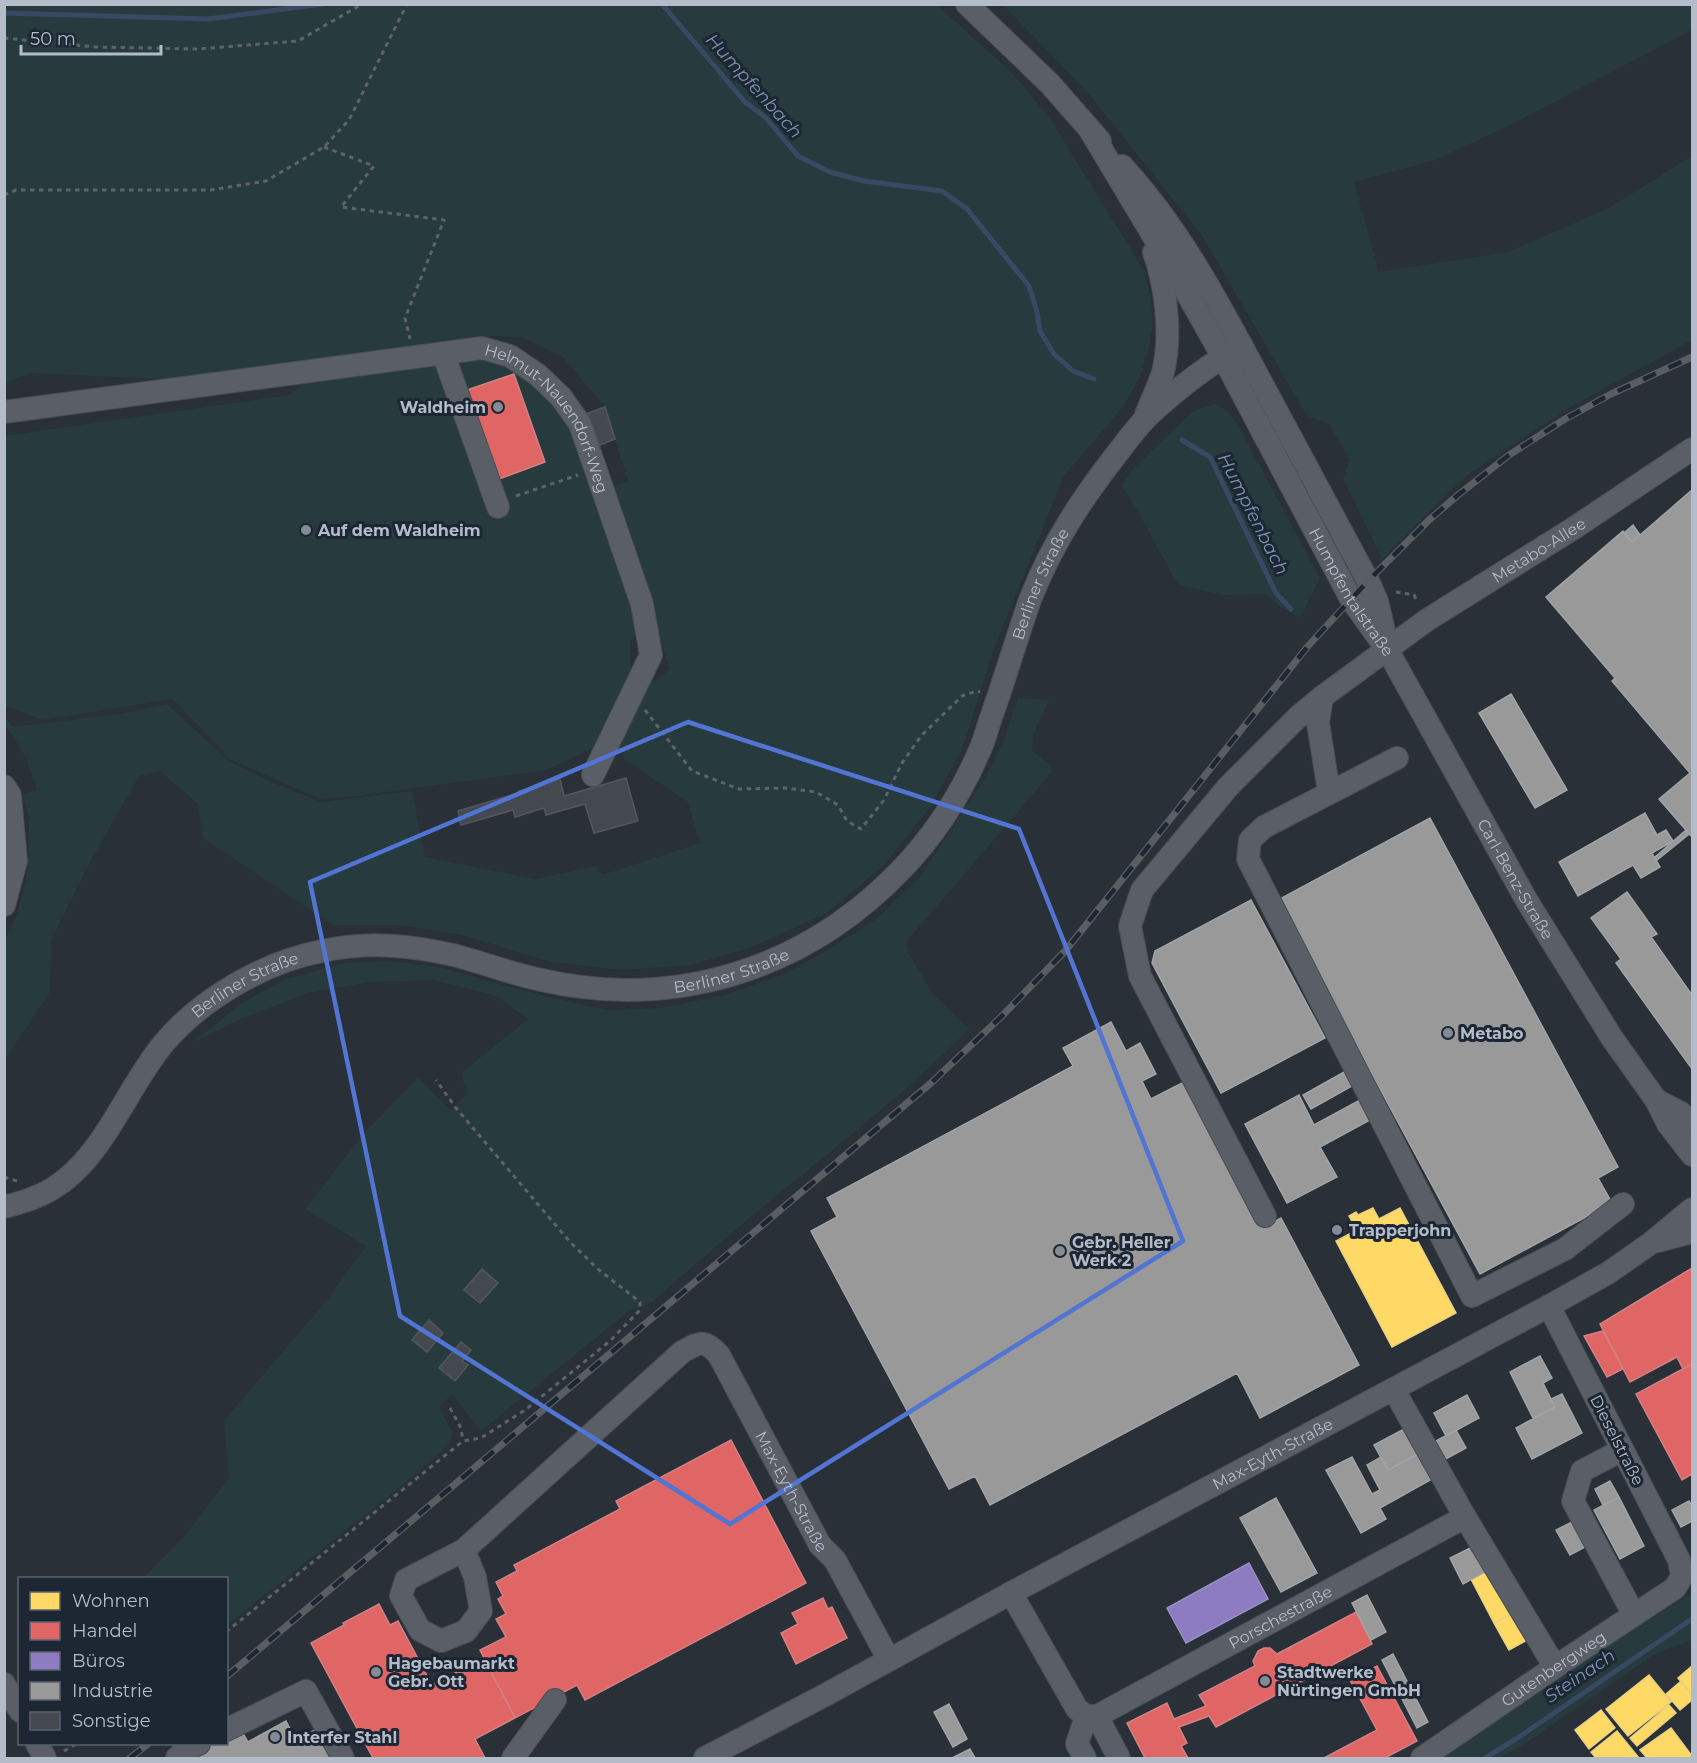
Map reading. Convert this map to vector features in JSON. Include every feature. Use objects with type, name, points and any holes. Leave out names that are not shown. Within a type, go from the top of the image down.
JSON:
[{"type":"street","name":"Humpfentalstraße","points":[[967,4],[1050,84],[1145,191],[1191,256],[1232,351],[1351,599],[1388,651]]},
{"type":"street","name":"Humpfentalstraße","points":[[1090,130],[1138,212],[1232,351]]},
{"type":"street","points":[[1138,212],[1159,267],[1166,303],[1167,336],[1163,371],[1144,419]]},
{"type":"street","name":"Helmut-Nauendorf-Weg","points":[[4,412],[482,348],[510,356],[538,375],[561,397],[580,424],[642,604],[651,655],[593,775]]},
{"type":"street","name":"Berliner Straße","points":[[4,1207],[40,1195],[68,1177],[97,1144],[163,1044],[179,1026],[238,982],[292,958],[350,946],[397,945],[442,952],[557,984],[609,991],[643,990],[703,982],[736,974],[790,952],[841,922],[901,869],[926,841],[947,811],[981,750],[1030,601],[1064,527],[1144,419],[1192,377],[1232,351]]},
{"type":"street","points":[[443,353],[497,505]]},
{"type":"street","name":"Metabo-Allee","points":[[1265,1216],[1140,976],[1130,926],[1142,890],[1228,787],[1299,716],[1427,620],[1574,528],[1692,449]]},
{"type":"street","name":"Carl-Benz-Straße","points":[[1388,651],[1527,901],[1612,1038],[1656,1100],[1668,1124],[1692,1155]]},
{"type":"street","points":[[1322,698],[1318,723],[1329,792]]},
{"type":"street","points":[[1397,758],[1264,827],[1250,840],[1248,859],[1472,1296],[1565,1249],[1623,1204]]},
{"type":"street","points":[[4,786],[10,795],[16,861],[4,905]]},
{"type":"street","name":"Carl-Benz-Straße","points":[[1656,1100],[1681,1113],[1692,1124]]},
{"type":"street","name":"Max-Eyth-Straße","points":[[705,1758],[1549,1306],[1608,1273],[1651,1243],[1692,1209]]},
{"type":"street","name":"Max-Eyth-Straße","points":[[1651,1243],[1692,1232]]},
{"type":"street","name":"Dieselstraße","points":[[1549,1306],[1679,1560],[1682,1576]]},
{"type":"street","name":"Max-Eyth-Straße","points":[[464,1550],[682,1352],[699,1343],[709,1345],[719,1355],[820,1545],[835,1560],[889,1660]]},
{"type":"street","points":[[1394,1390],[1465,1517],[1555,1667]]},
{"type":"street","points":[[1622,1450],[1582,1471],[1573,1501],[1634,1615]]},
{"type":"street","name":"Porschestraße","points":[[1091,1716],[1465,1517]]},
{"type":"street","name":"Gutenbergweg","points":[[1422,1758],[1675,1588],[1682,1576]]},
{"type":"street","points":[[1011,1593],[1077,1709],[1091,1716],[1119,1758]]},
{"type":"street","points":[[4,1684],[18,1708]]},
{"type":"street","points":[[228,1729],[306,1690],[343,1758]]},
{"type":"street","points":[[513,1758],[555,1700]]},
{"type":"street","points":[[1085,1758],[1077,1744],[1091,1716]]},
{"type":"street","points":[[177,1758],[184,1751],[196,1745]]},
{"type":"path","points":[[4,38],[96,47],[198,49],[298,41],[362,4]]},
{"type":"path","points":[[4,195],[16,190],[210,190],[266,181],[324,147],[349,120],[407,4]]},
{"type":"path","points":[[324,147],[374,166],[341,207],[444,220],[405,318],[413,357]]},
{"type":"path","points":[[497,505],[596,468]]},
{"type":"path","points":[[1390,591],[1414,595],[1427,620]]},
{"type":"path","points":[[632,693],[692,771],[739,789],[786,788],[816,792],[838,805],[847,821],[861,829],[884,800],[902,763],[921,736],[962,696],[977,690]]},
{"type":"path","points":[[228,1630],[463,1441],[481,1438],[525,1410],[610,1341],[640,1310],[640,1302],[599,1270],[570,1242],[456,1108],[436,1080]]},
{"type":"path","points":[[450,1408],[461,1428],[463,1441]]},
{"type":"highlighted area","points":[[688,722],[1019,829],[1183,1241],[730,1524],[400,1316],[310,882]]},
{"type":"green space","points":[[5,5],[937,5],[1011,72],[1048,116],[1142,267],[1150,294],[1153,324],[1140,377],[1123,407],[1064,476],[993,651],[962,750],[929,809],[883,866],[827,913],[752,947],[691,965],[622,970],[551,962],[459,934],[398,925],[333,925],[203,838],[198,804],[160,771],[139,776],[91,860],[51,940],[50,992],[5,1059],[5,941],[26,883],[29,820],[23,795],[37,790],[26,758],[5,725],[5,717],[13,727],[120,714],[167,704],[227,760],[269,781],[321,802],[412,791],[425,857],[535,879],[596,866],[602,875],[700,843],[688,802],[624,759],[618,738],[639,690],[670,670],[611,488],[628,481],[605,407],[563,357],[524,338],[493,336],[269,373],[158,379],[31,373],[5,383]]},
{"type":"green space","points":[[1003,5],[1692,5],[1692,30],[1514,123],[1436,160],[1354,182],[1379,272],[1508,252],[1609,208],[1692,156],[1692,340],[1569,408],[1466,476],[1382,559],[1343,478],[1350,460],[1329,424],[1307,416],[1201,234],[1089,94]]},
{"type":"green space","name":"Auf dem Waldheim","points":[[492,357],[542,388],[572,429],[641,624],[630,642],[631,680],[598,746],[546,770],[321,799],[231,760],[173,699],[42,720],[5,705],[4,436],[289,395],[306,383]]},
{"type":"green space","points":[[1216,404],[1227,411],[1238,425],[1320,578],[1301,617],[1282,608],[1265,594],[1223,595],[1178,585],[1121,485],[1135,467],[1191,413]]},
{"type":"green space","points":[[1018,698],[1049,700],[1033,735],[1032,750],[1050,765],[1051,773],[906,942],[908,952],[933,994],[969,1029],[892,1100],[651,1303],[629,1311],[481,1431],[452,1394],[439,1407],[453,1433],[448,1446],[398,1489],[228,1624],[228,1577],[142,1577],[186,1534],[229,1478],[224,1421],[327,1300],[366,1246],[305,1209],[366,1131],[418,1077],[451,1111],[467,1094],[461,1073],[528,1019],[496,996],[434,980],[371,982],[308,993],[240,1019],[194,1042],[240,1004],[284,980],[345,963],[387,961],[438,967],[548,997],[607,1010],[661,1008],[725,995],[782,975],[821,954],[876,919],[919,878],[985,778],[1004,740]]},
{"type":"green space","points":[[1692,1593],[1692,1640],[1653,1655],[1523,1745],[1500,1758],[1435,1758],[1554,1679]]},
{"type":"building: Wohnen","points":[[1373,1208],[1379,1219],[1400,1208],[1456,1313],[1392,1347],[1336,1241],[1357,1230],[1349,1216],[1356,1212],[1358,1215]]},
{"type":"building: Wohnen","points":[[1489,1570],[1512,1614],[1494,1623],[1471,1579]]},
{"type":"building: Wohnen","points":[[1515,1612],[1529,1639],[1509,1650],[1494,1623]]},
{"type":"building: Wohnen","points":[[1692,1666],[1692,1695],[1678,1678]]},
{"type":"building: Wohnen","points":[[1649,1675],[1671,1702],[1628,1736],[1606,1709]]},
{"type":"building: Wohnen","points":[[1681,1681],[1692,1695],[1692,1700],[1680,1710],[1666,1694]]},
{"type":"building: Wohnen","points":[[1669,1705],[1676,1713],[1637,1746],[1630,1738]]},
{"type":"building: Wohnen","points":[[1601,1710],[1615,1728],[1589,1749],[1575,1730]]},
{"type":"building: Wohnen","points":[[1671,1728],[1692,1756],[1688,1758],[1647,1758],[1640,1750]]},
{"type":"building: Wohnen","points":[[1617,1731],[1639,1758],[1596,1758],[1591,1752]]},
{"type":"building: Handel","points":[[514,374],[545,462],[499,479],[467,390]]},
{"type":"building: Handel","points":[[1692,1268],[1692,1364],[1683,1369],[1677,1357],[1630,1382],[1600,1324]]},
{"type":"building: Handel","points":[[1603,1331],[1623,1369],[1607,1377],[1584,1336]]},
{"type":"building: Handel","points":[[1692,1364],[1692,1474],[1682,1480],[1636,1394]]},
{"type":"building: Handel","points":[[731,1440],[806,1583],[585,1700],[577,1685],[515,1718],[480,1650],[506,1637],[496,1619],[506,1614],[498,1599],[503,1596],[496,1582],[517,1571],[514,1565],[620,1509],[616,1501]]},
{"type":"building: Handel","points":[[823,1598],[828,1609],[832,1607],[847,1638],[796,1664],[781,1633],[798,1624],[792,1613]]},
{"type":"building: Handel","name":"Hagebaumarkt Gebr. Ott","points":[[379,1604],[390,1625],[398,1621],[432,1685],[484,1658],[515,1718],[475,1739],[485,1758],[373,1758],[311,1643]]},
{"type":"building: Handel","name":"Stadtwerke Nürtingen GmbH","points":[[1356,1612],[1372,1644],[1216,1727],[1209,1716],[1179,1727],[1187,1743],[1181,1746],[1188,1758],[1145,1758],[1127,1723],[1167,1703],[1174,1719],[1206,1706],[1199,1695],[1255,1666],[1253,1661],[1258,1651],[1270,1648],[1277,1654]]},
{"type":"building: Handel","points":[[1377,1666],[1417,1741],[1385,1758],[1324,1758],[1377,1730],[1350,1680]]},
{"type":"building: Büros","points":[[1249,1563],[1268,1599],[1186,1643],[1167,1608]]},
{"type":"building: Industrie","points":[[1692,490],[1692,837],[1659,799],[1690,773],[1612,681],[1615,678],[1546,597],[1623,531],[1632,542]]},
{"type":"building: Industrie","points":[[1633,525],[1640,535],[1632,542],[1624,533]]},
{"type":"building: Industrie","points":[[1511,694],[1567,790],[1535,808],[1479,713]]},
{"type":"building: Industrie","points":[[1645,813],[1657,835],[1666,830],[1673,841],[1652,853],[1660,867],[1641,878],[1633,865],[1578,896],[1559,862]]},
{"type":"building: Industrie","name":"Metabo","points":[[1430,818],[1618,1167],[1598,1178],[1612,1203],[1480,1274],[1278,900]]},
{"type":"building: Industrie","points":[[1686,830],[1689,834],[1656,861],[1654,858]]},
{"type":"building: Industrie","points":[[1627,892],[1657,934],[1651,937],[1692,995],[1692,1069],[1616,963],[1621,959],[1591,918]]},
{"type":"building: Industrie","points":[[1251,900],[1325,1038],[1221,1093],[1152,963],[1155,951]]},
{"type":"building: Industrie","name":"Gebr. Heller Werk 2","points":[[1111,1022],[1126,1051],[1140,1043],[1156,1074],[1142,1081],[1151,1099],[1184,1082],[1262,1228],[1281,1218],[1359,1365],[1260,1418],[1237,1373],[990,1505],[975,1476],[949,1489],[811,1231],[837,1217],[827,1198],[1073,1066],[1063,1048]]},
{"type":"building: Industrie","points":[[1344,1072],[1352,1086],[1311,1109],[1303,1095]]},
{"type":"building: Industrie","points":[[1299,1095],[1314,1125],[1360,1100],[1370,1120],[1320,1147],[1337,1177],[1287,1203],[1245,1124]]},
{"type":"building: Industrie","points":[[1540,1356],[1552,1378],[1543,1383],[1555,1407],[1533,1418],[1510,1372]]},
{"type":"building: Industrie","points":[[1562,1394],[1582,1433],[1532,1459],[1516,1428],[1555,1407],[1551,1399]]},
{"type":"building: Industrie","points":[[1467,1395],[1479,1418],[1446,1436],[1434,1413]]},
{"type":"building: Industrie","points":[[1404,1429],[1418,1454],[1388,1470],[1374,1445]]},
{"type":"building: Industrie","points":[[1456,1430],[1466,1448],[1444,1460],[1434,1442]]},
{"type":"building: Industrie","points":[[1418,1454],[1432,1479],[1380,1508],[1386,1519],[1361,1533],[1326,1470],[1352,1457],[1372,1494],[1380,1490],[1367,1465],[1381,1457],[1388,1470]]},
{"type":"building: Industrie","points":[[1610,1481],[1619,1497],[1603,1505],[1595,1489]]},
{"type":"building: Industrie","points":[[1619,1497],[1644,1546],[1620,1559],[1594,1510]]},
{"type":"building: Industrie","points":[[1276,1498],[1317,1573],[1281,1592],[1240,1518]]},
{"type":"building: Industrie","points":[[1689,1501],[1692,1506],[1692,1521],[1681,1527],[1672,1510]]},
{"type":"building: Industrie","points":[[1572,1522],[1585,1547],[1570,1555],[1556,1530]]},
{"type":"building: Industrie","points":[[1472,1547],[1485,1572],[1463,1584],[1450,1558]]},
{"type":"building: Industrie","points":[[1367,1595],[1386,1632],[1371,1640],[1352,1603]]},
{"type":"building: Industrie","points":[[1393,1654],[1428,1722],[1417,1728],[1382,1660]]},
{"type":"building: Industrie","points":[[949,1704],[967,1739],[953,1747],[934,1712]]},
{"type":"building: Industrie","name":"Interfer Stahl","points":[[286,1721],[296,1740],[315,1730],[330,1758],[190,1758],[188,1756],[209,1745],[228,1745],[228,1734],[240,1728],[248,1742]]},
{"type":"building: Industrie","points":[[970,1749],[975,1758],[952,1758]]},
{"type":"building: Sonstige","points":[[605,407],[615,439],[600,445],[588,413]]},
{"type":"building: Sonstige","points":[[626,778],[638,821],[594,833],[585,804],[546,815],[544,808],[515,817],[513,810],[461,825],[458,811],[560,779],[564,796]]},
{"type":"building: Sonstige","points":[[482,1269],[498,1283],[480,1303],[464,1290]]},
{"type":"building: Sonstige","points":[[429,1320],[443,1333],[427,1352],[412,1340]]},
{"type":"building: Sonstige","points":[[461,1342],[471,1350],[462,1361],[468,1365],[455,1381],[439,1368]]},
{"type":"waterway","name":"Humpfenbach","points":[[4,13],[208,19],[323,4]]},
{"type":"waterway","name":"Humpfenbach","points":[[662,4],[745,102],[766,118],[798,156],[830,172],[864,181],[942,191],[967,209],[1029,286],[1040,331],[1054,354],[1073,371],[1094,379]]},
{"type":"waterway","name":"Humpfenbach","points":[[1182,440],[1210,457],[1276,593],[1291,609]]},
{"type":"waterway","name":"Steinach","points":[[1485,1758],[1692,1619]]},
{"type":"railway","points":[[228,1675],[931,1083],[1001,1017],[1066,950],[1308,646],[1429,520],[1509,455],[1565,419],[1611,394],[1692,357]]},
{"type":"railway","points":[[130,1758],[147,1745]]},
{"type":"place","name":"Waldheim","points":[[498,407]]},
{"type":"place","name":"Auf dem Waldheim","points":[[306,530]]},
{"type":"place","name":"Metabo","points":[[1448,1033]]},
{"type":"place","name":"Trapperjohn","points":[[1337,1230]]},
{"type":"place","name":"Gebr. Heller Werk 2","points":[[1060,1251]]},
{"type":"place","name":"Hagebaumarkt Gebr. Ott","points":[[376,1672]]},
{"type":"place","name":"Stadtwerke Nürtingen GmbH","points":[[1265,1681]]},
{"type":"place","name":"Interfer Stahl","points":[[275,1737]]}]
